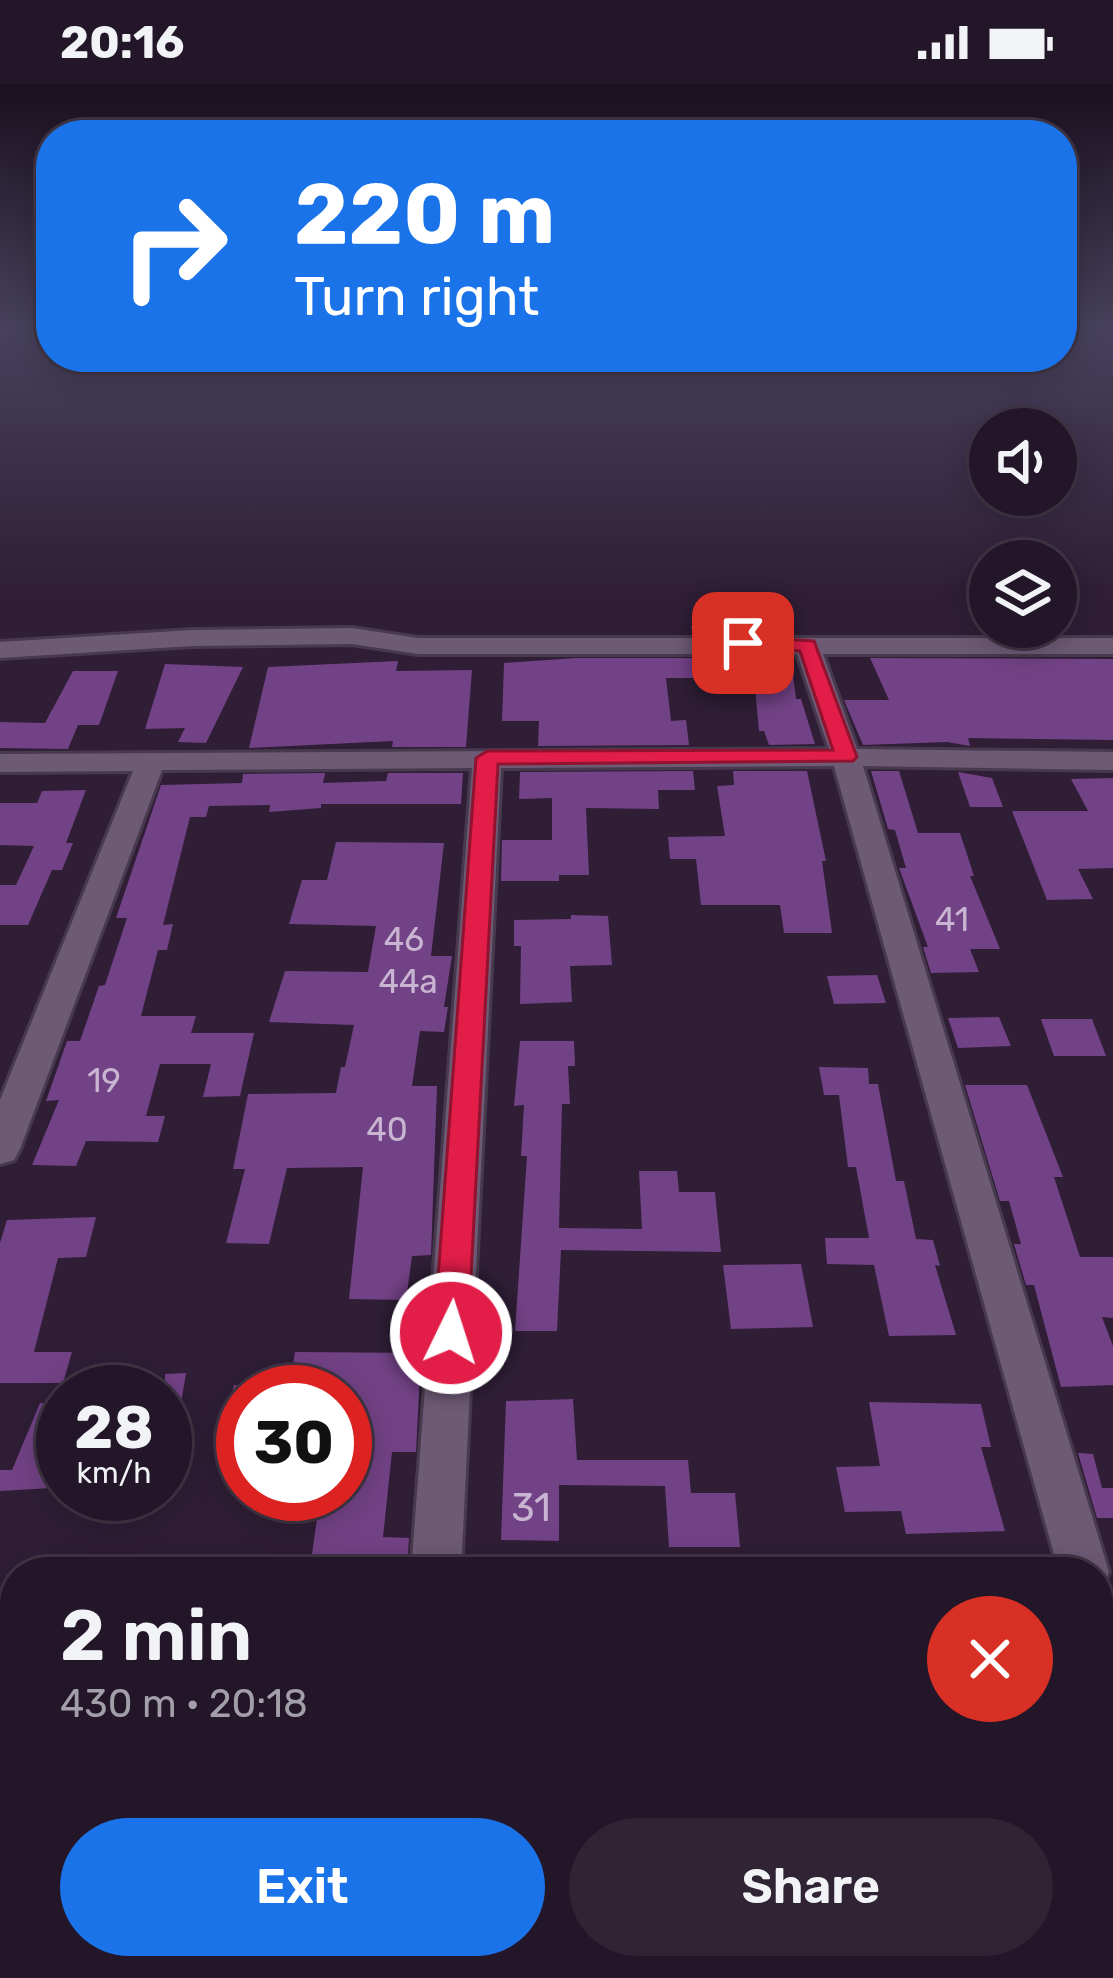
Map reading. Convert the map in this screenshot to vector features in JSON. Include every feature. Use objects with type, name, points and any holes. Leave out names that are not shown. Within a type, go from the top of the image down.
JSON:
[{"type":"street","points":[[0,650],[192,638],[352,636],[418,646],[1113,646]]},
{"type":"street","points":[[807,645],[846,757],[1080,1557]]},
{"type":"street","points":[[0,763],[846,757],[1113,761]]},
{"type":"street","points":[[437,1557],[487,758]]},
{"type":"street","points":[[0,1149],[151,763]]},
{"type":"building","points":[[787,625],[788,634],[693,634],[691,626]]},
{"type":"building","points":[[576,658],[791,658],[796,699],[801,699],[815,744],[769,745],[764,731],[759,731],[753,665],[718,664],[718,678],[666,678],[671,721],[686,720],[689,745],[538,746],[539,721],[502,721],[504,663]]},
{"type":"building","points":[[870,658],[1113,659],[1113,740],[968,738],[970,746],[947,742],[863,745],[844,700],[889,700]]},
{"type":"building","points":[[398,661],[396,671],[472,670],[466,747],[392,747],[393,741],[249,748],[268,667]]},
{"type":"building","points":[[165,664],[243,667],[206,743],[178,742],[185,728],[145,729]]},
{"type":"building","points":[[73,671],[118,671],[99,725],[78,725],[68,749],[0,748],[0,722],[45,723]]},
{"type":"building","points":[[693,771],[695,790],[658,790],[659,809],[586,808],[589,875],[559,875],[559,881],[501,881],[502,840],[552,840],[552,798],[519,799],[520,772]]},
{"type":"building","points":[[733,771],[807,771],[826,861],[822,861],[832,933],[784,933],[780,905],[701,905],[696,859],[670,859],[668,837],[725,836],[717,786],[734,785]]},
{"type":"building","points":[[871,771],[899,771],[918,833],[960,833],[974,876],[970,876],[1000,949],[970,949],[979,972],[931,973],[923,947],[928,947],[899,868],[906,868],[895,830],[888,829]]},
{"type":"building","points":[[958,772],[992,778],[1003,807],[970,807]]},
{"type":"building","points":[[325,773],[323,783],[386,781],[388,773],[463,773],[461,804],[321,804],[321,808],[269,812],[270,805],[209,806],[206,817],[190,817],[163,925],[173,924],[167,950],[158,950],[141,1016],[196,1016],[191,1033],[254,1033],[240,1096],[203,1097],[211,1064],[160,1064],[146,1116],[165,1116],[158,1142],[86,1141],[76,1166],[32,1165],[59,1100],[46,1101],[67,1041],[80,1041],[99,986],[105,985],[127,918],[116,918],[161,785],[242,783],[243,774]]},
{"type":"building","points":[[1113,778],[1113,868],[1078,869],[1093,899],[1047,900],[1012,811],[1088,811],[1071,779]]},
{"type":"building","points":[[86,790],[66,843],[73,843],[62,870],[52,870],[28,925],[0,925],[0,885],[16,885],[34,846],[0,845],[0,803],[37,803],[42,791]]},
{"type":"building","points":[[336,842],[444,843],[431,956],[452,956],[444,1007],[448,1007],[444,1032],[420,1031],[412,1086],[437,1086],[431,1255],[412,1256],[406,1300],[349,1299],[363,1167],[287,1168],[269,1244],[226,1243],[245,1169],[233,1169],[248,1094],[336,1093],[341,1067],[345,1067],[354,1025],[269,1022],[285,971],[368,972],[376,926],[289,924],[302,880],[327,880]]},
{"type":"building","points":[[571,915],[608,916],[612,965],[570,966],[572,1002],[520,1004],[521,946],[514,946],[514,920],[571,919]]},
{"type":"building","points":[[877,975],[886,1003],[834,1004],[827,976]]},
{"type":"building","points":[[999,1017],[1011,1046],[958,1048],[948,1018]]},
{"type":"building","points":[[1041,1019],[1092,1019],[1106,1056],[1054,1056]]},
{"type":"building","points":[[520,1041],[574,1041],[575,1066],[568,1066],[570,1104],[562,1104],[559,1228],[642,1229],[639,1171],[677,1171],[679,1192],[715,1192],[721,1252],[561,1250],[557,1331],[515,1331],[527,1156],[521,1156],[524,1105],[514,1106]]},
{"type":"building","points":[[819,1067],[868,1068],[869,1084],[878,1084],[896,1181],[904,1181],[916,1239],[933,1240],[940,1266],[935,1265],[956,1335],[889,1336],[874,1265],[827,1264],[825,1238],[869,1238],[856,1167],[848,1167],[839,1095],[824,1095]]},
{"type":"building","points":[[965,1085],[1027,1085],[1063,1177],[1054,1177],[1080,1257],[1113,1257],[1113,1318],[1102,1317],[1113,1346],[1113,1385],[1061,1387],[1034,1285],[1026,1285],[1014,1244],[1021,1244],[1009,1201],[1000,1201]]},
{"type":"building","points":[[96,1217],[86,1257],[58,1258],[34,1352],[72,1352],[68,1365],[36,1365],[36,1383],[0,1383],[0,1243],[7,1220]]},
{"type":"building","points":[[801,1264],[813,1327],[731,1329],[723,1265]]},
{"type":"building","points":[[295,1352],[421,1353],[416,1452],[392,1452],[383,1537],[409,1538],[408,1557],[312,1557],[317,1521],[372,1521],[372,1365],[293,1365]]},
{"type":"building","points":[[573,1399],[577,1460],[688,1460],[691,1493],[735,1493],[740,1547],[669,1547],[665,1486],[559,1485],[559,1541],[501,1540],[506,1401]]},
{"type":"building","points":[[869,1402],[981,1404],[991,1447],[981,1447],[1005,1531],[906,1534],[901,1511],[845,1512],[836,1467],[880,1466]]},
{"type":"building","points":[[36,1413],[36,1489],[0,1491],[0,1470],[12,1470]]},
{"type":"building","points":[[1078,1453],[1093,1454],[1102,1488],[1113,1488],[1113,1518],[1097,1518]]},
{"type":"route","points":[[451,1333],[487,758],[846,757],[807,645],[743,643]]}]
